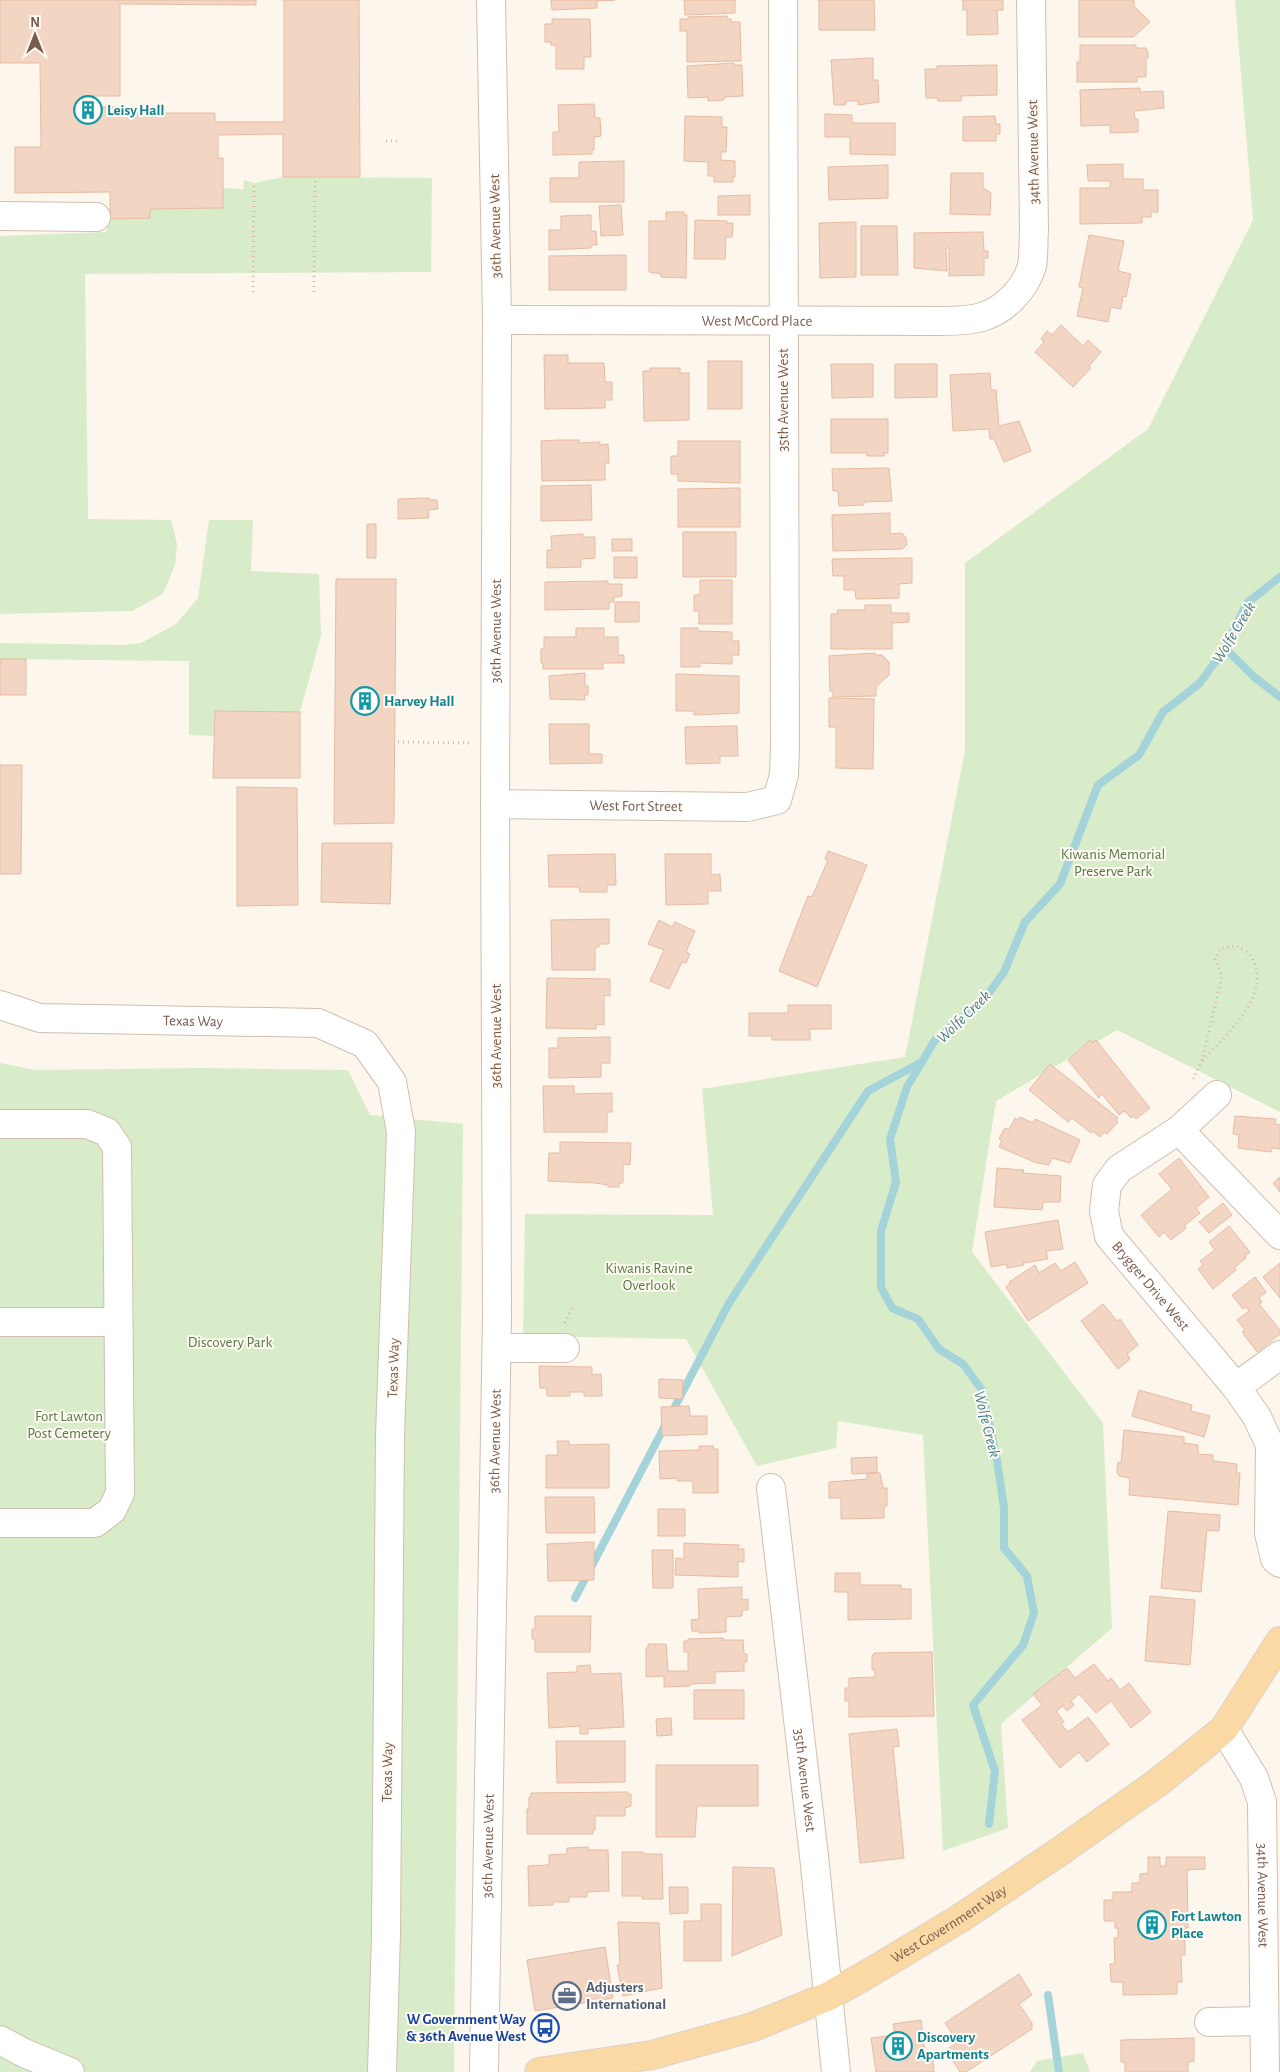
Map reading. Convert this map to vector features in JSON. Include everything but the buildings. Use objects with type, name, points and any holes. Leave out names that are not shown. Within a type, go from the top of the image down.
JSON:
[{"type":"main road","name":"West Government Way","points":[[539,2072],[652,2063],[753,2027],[829,1996],[959,1919],[1157,1783],[1224,1729],[1280,1640]]},
{"type":"street","name":"36th Avenue West","points":[[484,2072],[497,1348],[495,804],[497,320],[492,0]]},
{"type":"street","name":"35th Avenue West","points":[[776,800],[784,775],[785,746],[783,0]]},
{"type":"street","name":"34th Avenue West","points":[[1012,299],[1022,286],[1032,266],[1034,231],[1031,0]]},
{"type":"street","points":[[0,216],[96,217]]},
{"type":"street","name":"West McCord Place","points":[[497,320],[959,320],[982,317],[997,310],[1012,299]]},
{"type":"street","name":"West Fort Street","points":[[495,804],[747,807],[776,800]]},
{"type":"street","name":"Texas Way","points":[[0,1005],[40,1018],[318,1023],[365,1044],[392,1082],[401,1132],[390,1435],[386,1934],[382,2072]]},
{"type":"street","name":"Brygger Drive West","points":[[1217,1095],[1179,1130],[1119,1169],[1106,1185],[1104,1212],[1109,1236],[1236,1387],[1257,1417],[1270,1445],[1269,1533],[1275,1559],[1280,1563]]},
{"type":"street","points":[[0,1124],[87,1124],[107,1132],[117,1147],[120,1493],[112,1510],[95,1523],[0,1523]]},
{"type":"street","points":[[1179,1130],[1280,1235]]},
{"type":"street","points":[[0,1322],[118,1322]]},
{"type":"street","points":[[497,1348],[565,1348]]},
{"type":"street","points":[[1236,1387],[1280,1355]]},
{"type":"street","name":"35th Avenue West","points":[[771,1488],[814,1856],[836,2072]]},
{"type":"street","name":"34th Avenue West","points":[[1224,1729],[1254,1778],[1262,1802],[1265,2072]]},
{"type":"street","points":[[1210,2022],[1264,2021]]},
{"type":"street","points":[[0,2040],[24,2054],[70,2072]]},
{"type":"path","points":[[386,141],[402,141]]},
{"type":"path","points":[[314,292],[315,177]]},
{"type":"path","points":[[253,292],[254,183]]},
{"type":"path","points":[[398,742],[444,743]]},
{"type":"path","points":[[1190,1086],[1202,1061],[1222,975],[1215,958],[1221,948],[1237,946],[1252,956],[1258,977],[1254,998],[1237,1021],[1202,1061]]},
{"type":"green space","name":"Kiwanis Memorial Preserve Park","points":[[1235,0],[1280,0],[1280,1112],[1117,1030],[996,1101],[972,1252],[1103,1423],[1112,1628],[1001,1724],[1008,1828],[943,1851],[923,1435],[838,1421],[836,1448],[757,1466],[686,1339],[523,1336],[525,1214],[713,1215],[702,1089],[905,1057],[965,751],[965,563],[1148,429],[1253,220]]},
{"type":"green space","points":[[283,177],[432,178],[431,272],[85,274],[88,519],[171,520],[177,544],[175,565],[163,594],[132,611],[0,614],[0,236],[106,232],[110,219],[150,218],[150,209],[223,208],[223,188],[243,189],[244,180],[254,183]]},
{"type":"green space","points":[[209,520],[253,520],[251,571],[319,574],[321,636],[300,712],[215,711],[214,736],[189,735],[189,661],[0,659],[0,643],[123,645],[141,643],[176,624],[198,598]]},
{"type":"green space","name":"Discovery Park","points":[[0,1063],[36,1070],[203,1068],[348,1070],[370,1115],[463,1124],[454,2072],[0,2072]]},
{"type":"green space","points":[[1083,2053],[1090,2072],[1030,2072],[1037,2061]]},
{"type":"waterway","name":"Wolfe Creek","points":[[989,1824],[995,1771],[973,1705],[1023,1645],[1034,1613],[1027,1576],[1004,1548],[1004,1508],[997,1460],[982,1390],[963,1364],[939,1349],[918,1319],[892,1308],[881,1287],[881,1231],[896,1182],[890,1139],[907,1087],[935,1040],[984,1000],[1004,972],[1025,922],[1060,884],[1098,785],[1139,755],[1163,712],[1200,683],[1225,648],[1247,603],[1280,577]]},
{"type":"waterway","points":[[1225,648],[1253,676],[1280,697]]},
{"type":"waterway","points":[[575,1598],[729,1303],[868,1091],[922,1062]]},
{"type":"waterway","name":"Wolfe Creek","points":[[1048,1995],[1059,2072]]},
{"type":"place","name":"Leisy Hall","points":[[88,110]]},
{"type":"place","name":"Harvey Hall","points":[[365,701]]},
{"type":"place","name":"Fort Lawton Place","points":[[1152,1925]]},
{"type":"place","name":"Adjusters International","points":[[567,1996]]},
{"type":"place","name":"W Government Way & 36th Avenue West","points":[[545,2028]]},
{"type":"place","name":"Discovery Apartments","points":[[898,2046]]},
{"type":"park label","name":"Kiwanis Ravine Overlook","points":[[649,1276]]},
{"type":"park label","name":"Fort Lawton Post Cemetery","points":[[69,1424]]}]
